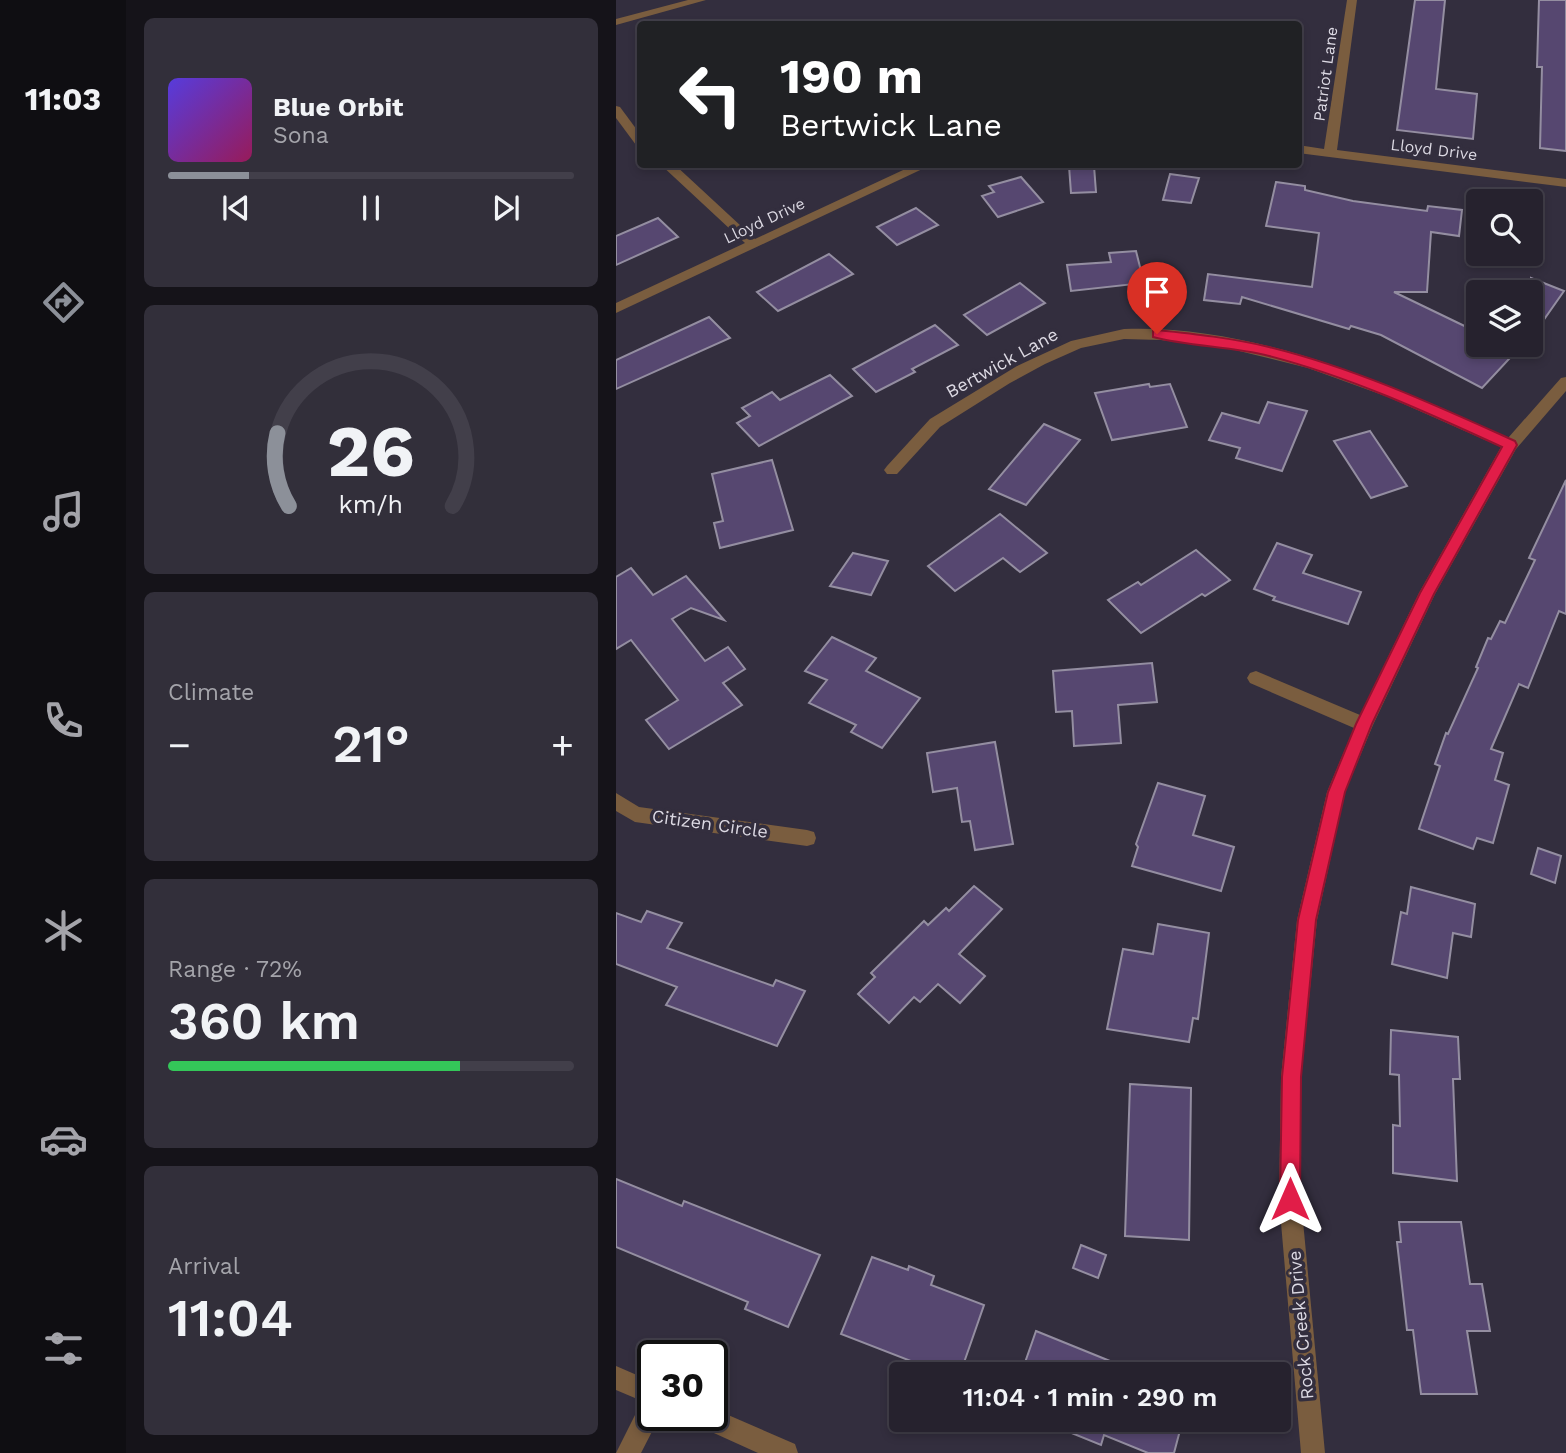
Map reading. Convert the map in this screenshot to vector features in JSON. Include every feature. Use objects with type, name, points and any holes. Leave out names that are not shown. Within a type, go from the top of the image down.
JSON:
[{"type":"street","points":[[616,22],[701,0]]},
{"type":"street","name":"Patriot Lane","points":[[1330,153],[1352,0]]},
{"type":"street","points":[[616,110],[637,138]]},
{"type":"street","name":"Lloyd Drive","points":[[1302,150],[1566,183]]},
{"type":"street","points":[[670,168],[753,244]]},
{"type":"street","name":"Lloyd Drive","points":[[616,308],[918,168]]},
{"type":"street","name":"Bertwick Lane","points":[[892,470],[935,423],[984,393],[1043,358],[1083,342],[1117,335],[1182,337],[1268,351],[1336,371],[1412,400],[1510,445]]},
{"type":"street","name":"Rock Creek Drive","points":[[1313,1453],[1290,1199],[1291,1077],[1307,920],[1336,792],[1364,724],[1427,593],[1510,445],[1566,382]]},
{"type":"street","points":[[1256,678],[1364,724]]},
{"type":"street","name":"Citizen Circle","points":[[616,801],[635,814],[807,838]]},
{"type":"street","points":[[616,1378],[637,1387]]},
{"type":"street","points":[[728,1427],[786,1453]]},
{"type":"street","points":[[628,1453],[639,1431]]},
{"type":"building","points":[[1415,0],[1445,0],[1436,89],[1477,94],[1473,139],[1397,130]]},
{"type":"building","points":[[1539,0],[1566,0],[1566,151],[1540,148],[1542,67],[1537,67]]},
{"type":"building","points":[[1069,168],[1094,168],[1096,192],[1071,193]]},
{"type":"building","points":[[1170,174],[1199,178],[1191,203],[1163,200]]},
{"type":"building","points":[[1021,177],[1043,202],[998,217],[982,196],[994,192],[989,186]]},
{"type":"building","points":[[1276,182],[1305,186],[1305,190],[1353,201],[1427,211],[1428,206],[1462,210],[1459,236],[1431,232],[1427,292],[1394,292],[1466,327],[1466,357],[1511,357],[1482,388],[1381,335],[1351,326],[1349,329],[1242,297],[1240,304],[1204,300],[1208,274],[1312,287],[1319,233],[1266,226]]},
{"type":"building","points":[[916,208],[938,225],[897,245],[877,227]]},
{"type":"building","points":[[658,218],[678,237],[616,265],[616,236]]},
{"type":"building","points":[[1136,251],[1144,283],[1071,291],[1067,265],[1111,262],[1109,253]]},
{"type":"building","points":[[829,254],[853,274],[778,311],[757,292]]},
{"type":"building","points":[[1020,283],[1045,303],[987,335],[964,315]]},
{"type":"building","points":[[1543,283],[1564,291],[1543,321]]},
{"type":"building","points":[[709,317],[730,338],[616,389],[616,360]]},
{"type":"building","points":[[935,325],[958,345],[912,369],[915,372],[876,392],[853,369]]},
{"type":"building","points":[[830,375],[852,396],[759,446],[737,423],[750,416],[742,408],[772,392],[780,400]]},
{"type":"building","points":[[1149,384],[1150,387],[1170,384],[1187,427],[1112,440],[1095,393]]},
{"type":"building","points":[[1268,402],[1307,411],[1282,471],[1236,458],[1240,448],[1209,440],[1222,413],[1259,423]]},
{"type":"building","points":[[1044,424],[1080,440],[1026,505],[989,489]]},
{"type":"building","points":[[1370,431],[1407,486],[1371,498],[1334,441]]},
{"type":"building","points":[[772,460],[793,530],[720,548],[714,523],[723,521],[712,474]]},
{"type":"building","points":[[1566,480],[1566,614],[1559,611],[1528,688],[1519,684],[1491,749],[1503,753],[1495,780],[1509,785],[1493,843],[1477,838],[1473,849],[1419,829],[1440,766],[1435,764],[1446,733],[1448,734],[1478,668],[1476,667],[1488,638],[1491,639],[1500,621],[1505,623],[1535,560],[1529,558]]},
{"type":"building","points":[[1000,514],[1047,553],[1020,572],[1003,558],[955,591],[928,566]]},
{"type":"building","points":[[1277,543],[1312,555],[1303,573],[1361,592],[1348,624],[1273,600],[1275,597],[1254,589]]},
{"type":"building","points":[[1196,550],[1230,580],[1205,596],[1202,594],[1141,633],[1108,600],[1138,582],[1141,585]]},
{"type":"building","points":[[853,553],[888,561],[871,595],[830,586]]},
{"type":"building","points":[[631,568],[653,595],[686,576],[724,620],[691,608],[672,619],[705,661],[728,647],[745,669],[723,683],[742,705],[669,749],[646,720],[678,700],[631,640],[616,649],[616,577]]},
{"type":"building","points":[[832,637],[876,658],[866,671],[920,698],[882,748],[851,732],[856,725],[809,703],[827,680],[805,671]]},
{"type":"building","points":[[1152,663],[1157,702],[1118,705],[1121,743],[1074,746],[1072,711],[1056,712],[1053,671]]},
{"type":"building","points":[[995,742],[1013,844],[975,850],[970,821],[962,822],[957,788],[933,792],[927,753]]},
{"type":"building","points":[[1158,783],[1205,796],[1193,835],[1234,847],[1221,891],[1132,866],[1138,847],[1136,844]]},
{"type":"building","points":[[1538,848],[1561,856],[1555,883],[1531,874]]},
{"type":"building","points":[[974,886],[1002,909],[959,954],[985,976],[960,1003],[938,984],[920,1002],[914,997],[889,1023],[858,994],[875,977],[871,973],[924,921],[928,925],[946,908],[949,911]]},
{"type":"building","points":[[1411,887],[1475,904],[1471,937],[1453,933],[1447,978],[1392,964],[1401,912],[1407,914]]},
{"type":"building","points":[[647,911],[682,923],[667,948],[773,986],[776,980],[805,991],[777,1046],[666,1005],[677,987],[616,964],[616,913],[641,922]]},
{"type":"building","points":[[1158,924],[1209,933],[1198,1019],[1193,1018],[1189,1042],[1107,1029],[1123,949],[1153,954]]},
{"type":"building","points":[[1391,1030],[1458,1037],[1460,1079],[1453,1079],[1457,1181],[1393,1173],[1393,1125],[1400,1126],[1399,1075],[1390,1074]]},
{"type":"building","points":[[1130,1084],[1191,1088],[1189,1240],[1125,1236]]},
{"type":"building","points":[[616,1179],[682,1206],[684,1201],[820,1255],[788,1327],[745,1309],[748,1302],[616,1247]]},
{"type":"building","points":[[1399,1222],[1461,1222],[1470,1284],[1482,1284],[1490,1331],[1467,1331],[1477,1394],[1421,1394],[1413,1330],[1407,1330],[1397,1242],[1401,1242]]},
{"type":"building","points":[[1081,1245],[1106,1255],[1098,1278],[1073,1268]]},
{"type":"building","points":[[872,1257],[908,1270],[909,1266],[934,1276],[931,1285],[984,1305],[964,1362],[911,1362],[841,1334]]},
{"type":"building","points":[[1036,1331],[1112,1362],[1025,1362]]},
{"type":"building","points":[[1069,1432],[1180,1432],[1174,1453],[1148,1453],[1104,1435],[1101,1445]]},
{"type":"route","points":[[1157,334],[1218,341],[1268,351],[1336,371],[1412,400],[1510,445],[1427,593],[1364,724],[1336,792],[1307,920],[1291,1077],[1290,1199]]}]
